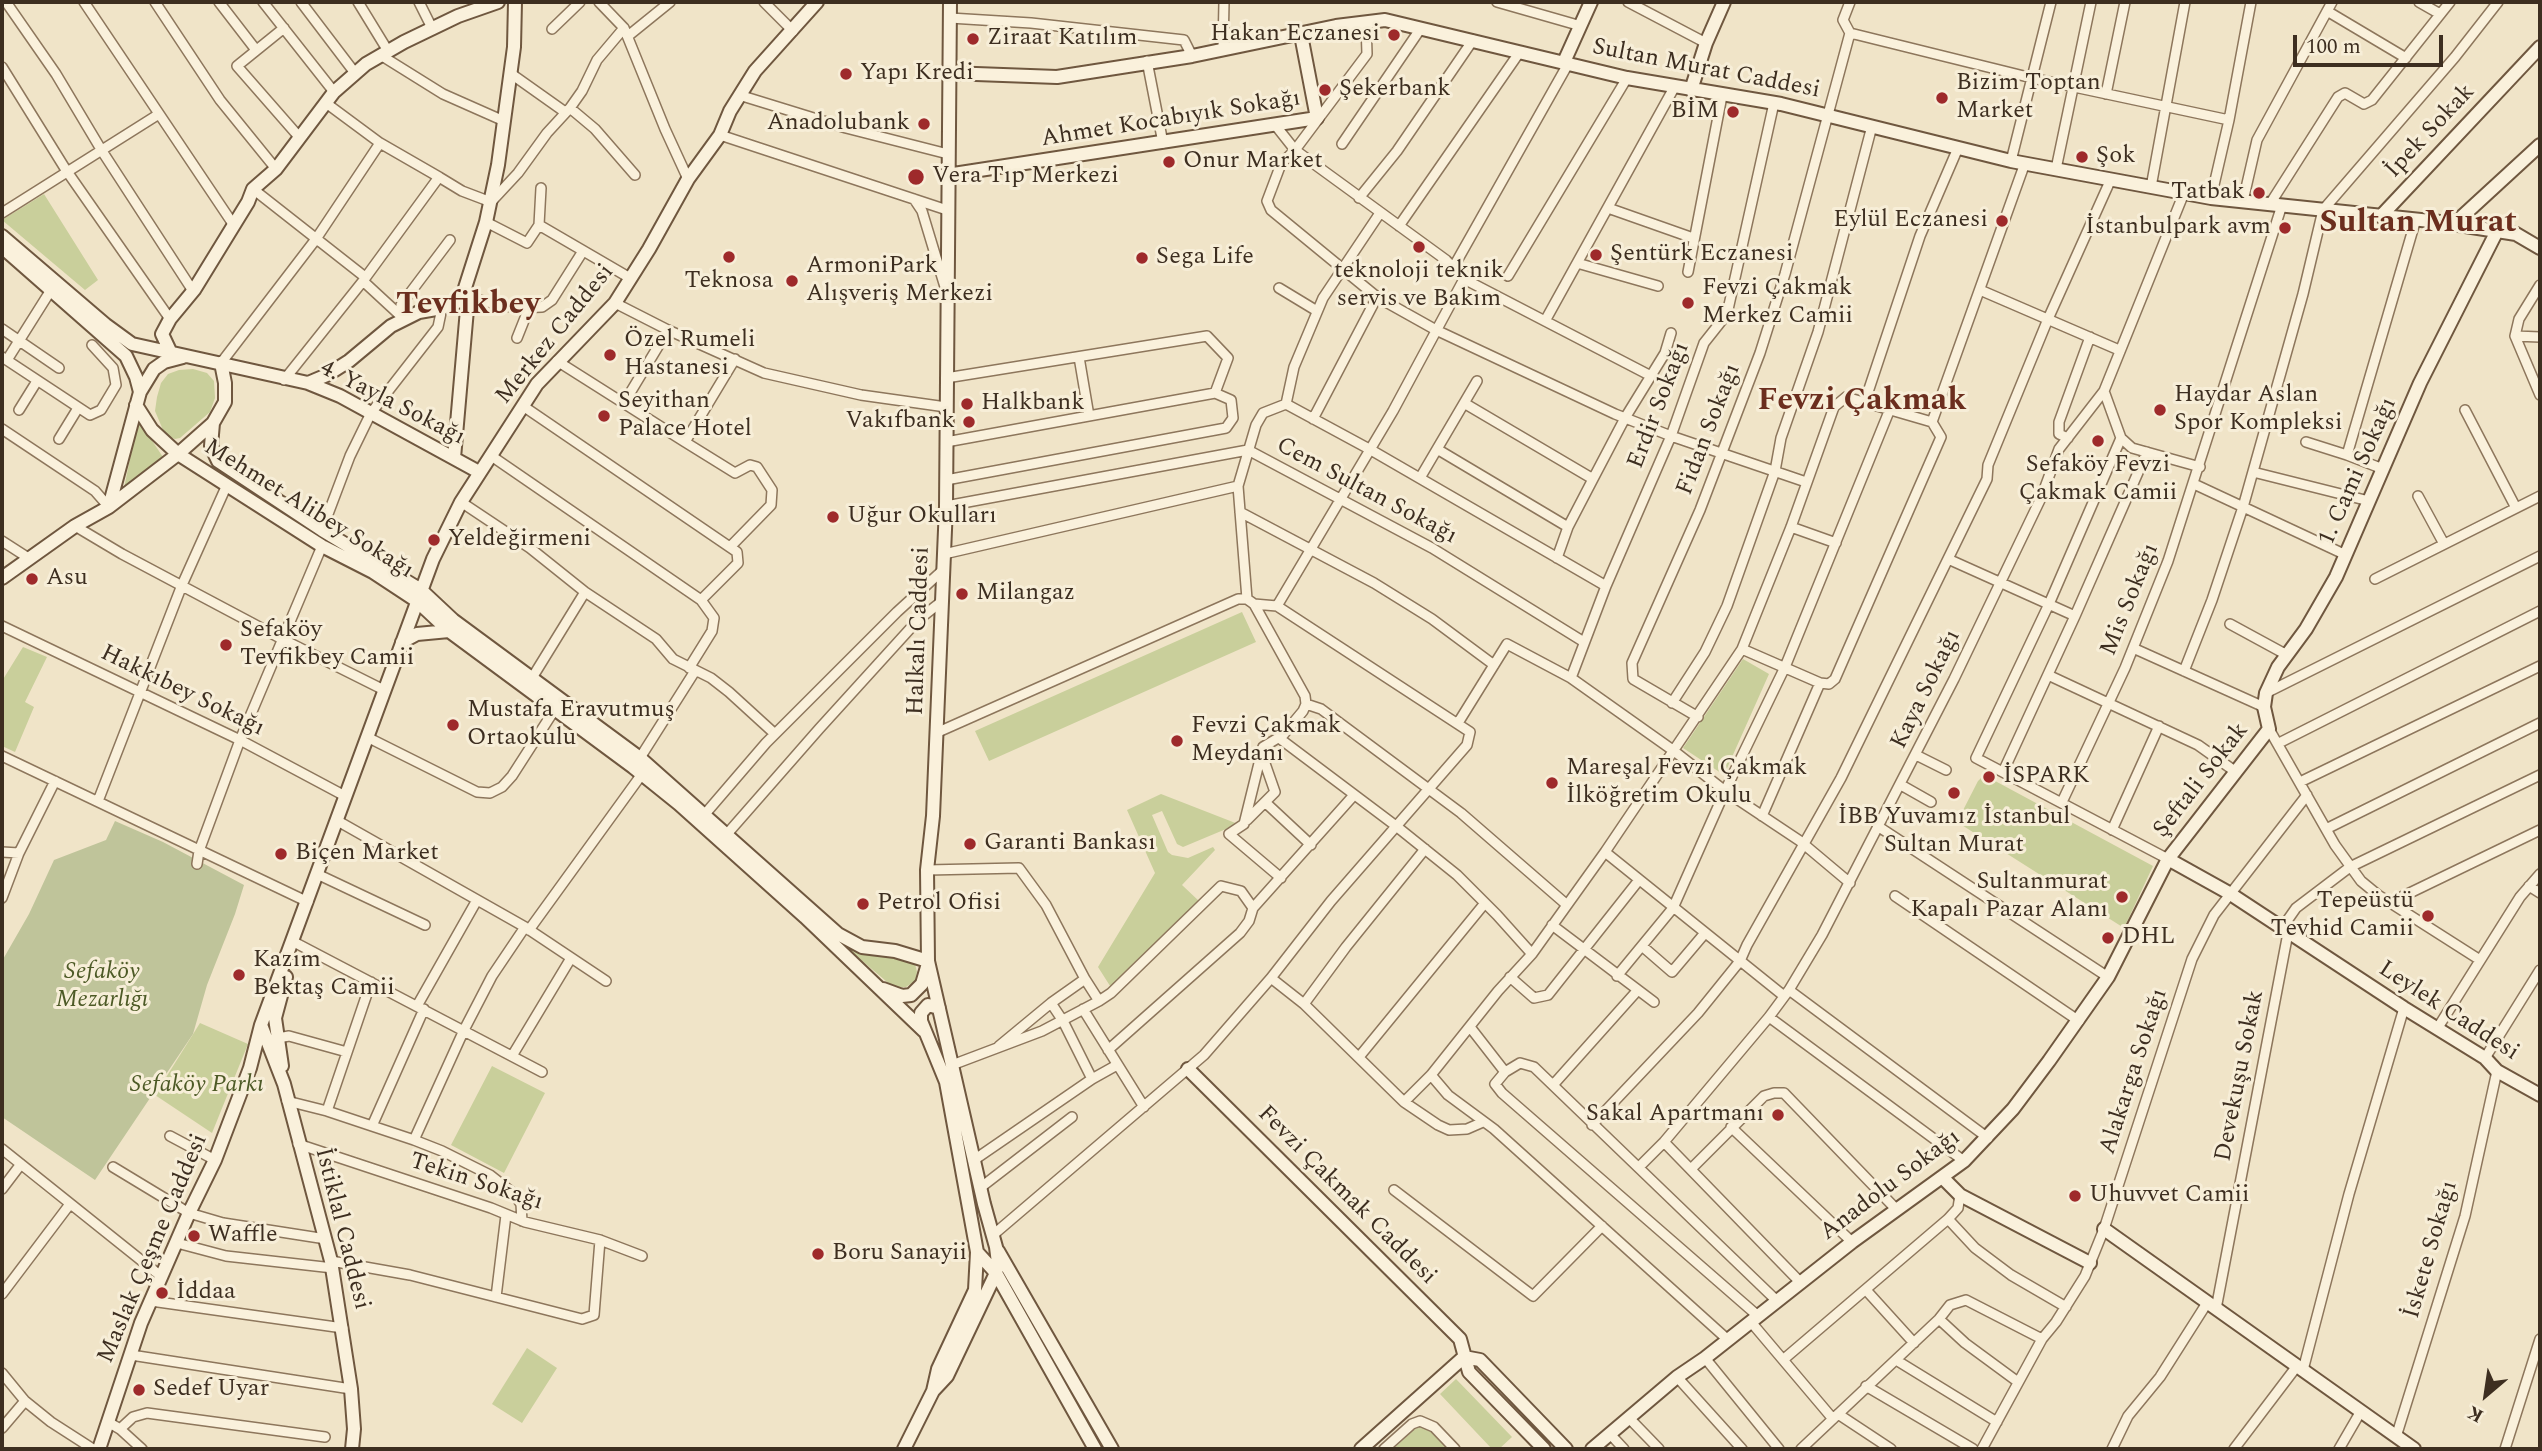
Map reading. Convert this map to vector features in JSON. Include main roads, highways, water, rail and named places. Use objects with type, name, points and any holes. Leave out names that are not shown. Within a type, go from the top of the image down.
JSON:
[{"type":"place","name":"Hakan Eczanesi","points":[[1394,35]]},
{"type":"place","name":"Ziraat Katılım","points":[[973,39]]},
{"type":"place","name":"Yapı Kredi","points":[[846,74]]},
{"type":"place","name":"Şekerbank","points":[[1325,90]]},
{"type":"place","name":"Bizim Toptan Market","points":[[1942,98]]},
{"type":"place","name":"BİM","points":[[1733,112]]},
{"type":"place","name":"Anadolubank","points":[[924,124]]},
{"type":"place","name":"Şok","points":[[2082,157]]},
{"type":"place","name":"Onur Market","points":[[1169,162]]},
{"type":"place","name":"Vera Tıp Merkezi","points":[[916,177]]},
{"type":"place","name":"Tatbak","points":[[2259,193]]},
{"type":"place","name":"Eylül Eczanesi","points":[[2002,221]]},
{"type":"place","name":"İstanbulpark avm","points":[[2285,228]]},
{"type":"place","name":"teknoloji teknik servis ve Bakım","points":[[1419,247]]},
{"type":"place","name":"Şentürk Eczanesi","points":[[1596,255]]},
{"type":"place","name":"Teknosa","points":[[729,257]]},
{"type":"place","name":"Sega Life","points":[[1142,258]]},
{"type":"place","name":"ArmoniPark Alışveriş Merkezi","points":[[792,281]]},
{"type":"place","name":"Fevzi Çakmak Merkez Camii","points":[[1688,303]]},
{"type":"place","name":"Özel Rumeli Hastanesi","points":[[610,355]]},
{"type":"place","name":"Halkbank","points":[[967,404]]},
{"type":"place","name":"Haydar Aslan Spor Kompleksi","points":[[2160,410]]},
{"type":"place","name":"Seyithan Palace Hotel","points":[[604,416]]},
{"type":"place","name":"Vakıfbank","points":[[969,422]]},
{"type":"place","name":"Sefaköy Fevzi Çakmak Camii","points":[[2098,441]]},
{"type":"place","name":"Uğur Okulları","points":[[833,517]]},
{"type":"place","name":"Yeldeğirmeni","points":[[434,540]]},
{"type":"place","name":"Asu","points":[[32,579]]},
{"type":"place","name":"Milangaz","points":[[962,594]]},
{"type":"place","name":"Sefaköy Tevfikbey Camii","points":[[226,645]]},
{"type":"place","name":"Mustafa Eravutmuş Ortaokulu","points":[[453,725]]},
{"type":"place","name":"Fevzi Çakmak Meydanı","points":[[1177,741]]},
{"type":"place","name":"İSPARK","points":[[1989,777]]},
{"type":"place","name":"Mareşal Fevzi Çakmak İlköğretim Okulu","points":[[1552,783]]},
{"type":"place","name":"İBB Yuvamız İstanbul Sultan Murat","points":[[1954,793]]},
{"type":"place","name":"Garanti Bankası","points":[[970,844]]},
{"type":"place","name":"Biçen Market","points":[[281,854]]},
{"type":"place","name":"Sultanmurat Kapalı Pazar Alanı","points":[[2122,897]]},
{"type":"place","name":"Petrol Ofisi","points":[[863,904]]},
{"type":"place","name":"Tepeüstü Tevhid Camii","points":[[2428,916]]},
{"type":"place","name":"DHL","points":[[2108,938]]},
{"type":"place","name":"Kazım Bektaş Camii","points":[[239,975]]},
{"type":"place","name":"Sakal Apartmanı","points":[[1778,1115]]},
{"type":"place","name":"Uhuvvet Camii","points":[[2075,1196]]},
{"type":"place","name":"Waffle","points":[[194,1236]]},
{"type":"place","name":"Boru Sanayii","points":[[818,1254]]},
{"type":"place","name":"İddaa","points":[[162,1293]]},
{"type":"place","name":"Sedef Uyar","points":[[139,1390]]},
{"type":"district","name":"Sultan Murat","points":[[2418,225]]},
{"type":"district","name":"Tevfikbey","points":[[468,307]]},
{"type":"district","name":"Fevzi Çakmak","points":[[1862,403]]},
{"type":"park label","name":"Sefaköy Mezarlığı","points":[[102,987]]},
{"type":"park label","name":"Sefaköy Parkı","points":[[197,1086]]}]
